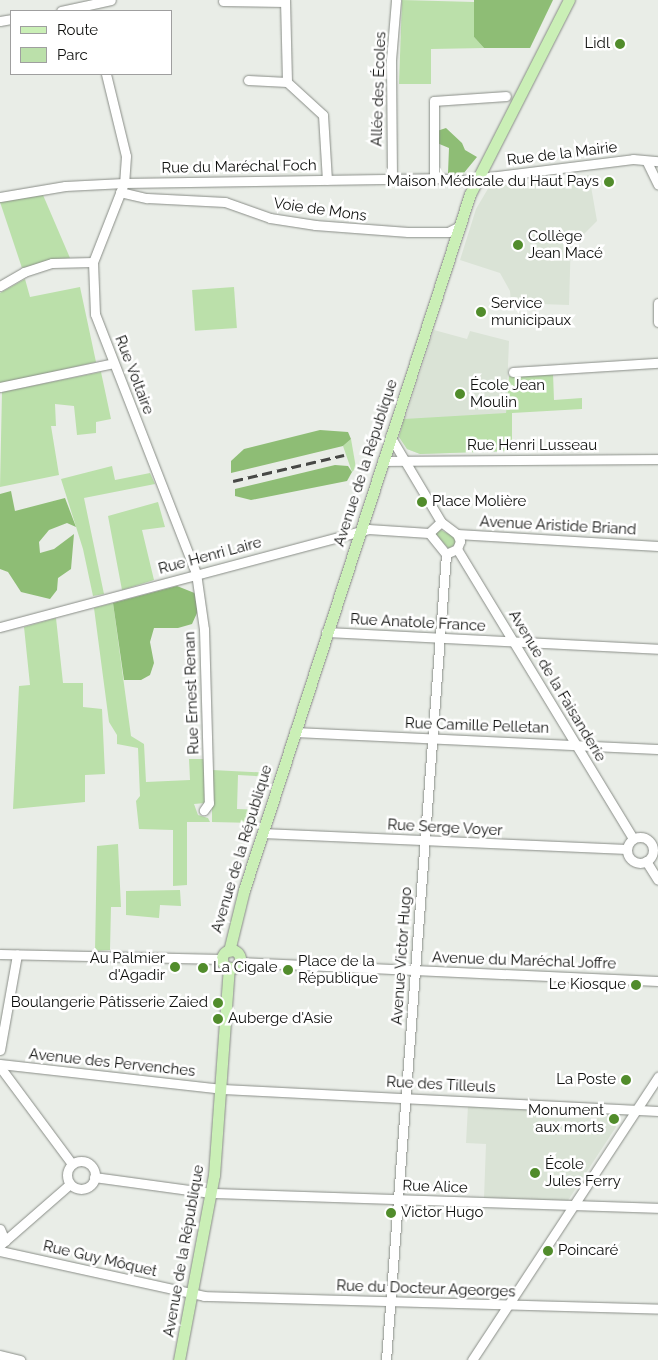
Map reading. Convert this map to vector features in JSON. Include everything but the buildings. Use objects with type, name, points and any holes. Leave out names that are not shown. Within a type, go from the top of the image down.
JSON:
[{"type":"main road","points":[[559,14],[561,0]]},
{"type":"main road","name":"Avenue de la République","points":[[180,1360],[212,1193],[222,1088],[230,960],[262,833],[458,227],[479,177],[559,14],[569,0]]},
{"type":"street","points":[[66,10],[111,0]]},
{"type":"street","name":"Allée des Écoles","points":[[392,178],[391,60],[396,0]]},
{"type":"street","points":[[223,2],[286,1],[288,82]]},
{"type":"street","name":"Rue Voltaire","points":[[106,75],[125,151],[122,188],[93,262],[95,314],[196,573]]},
{"type":"street","points":[[248,80],[288,82],[324,115],[327,180]]},
{"type":"street","points":[[434,178],[434,101],[506,96]]},
{"type":"street","name":"Rue de la Mairie","points":[[479,177],[633,159],[647,162],[658,161]]},
{"type":"street","points":[[647,162],[658,185]]},
{"type":"street","name":"Rue du Maréchal Foch","points":[[0,197],[65,186],[122,188],[392,178],[465,180],[479,177]]},
{"type":"street","name":"Voie de Mons","points":[[122,188],[147,198],[225,202],[270,218],[315,225],[408,232],[448,232],[458,227]]},
{"type":"street","points":[[0,286],[24,272],[52,263],[93,262]]},
{"type":"street","points":[[658,303],[658,322]]},
{"type":"street","points":[[513,372],[658,362]]},
{"type":"street","points":[[0,387],[114,363]]},
{"type":"street","points":[[390,436],[441,522],[457,534],[460,541],[457,549],[446,554],[429,533],[441,522]]},
{"type":"street","points":[[382,461],[392,458],[405,462]]},
{"type":"street","name":"Rue Henri Lusseau","points":[[405,462],[658,459]]},
{"type":"street","name":"Rue Henri Laire","points":[[0,626],[196,573],[372,529],[429,533]]},
{"type":"street","name":"Avenue Aristide Briand","points":[[457,534],[658,546]]},
{"type":"street","name":"Avenue de la Faisanderie","points":[[457,549],[633,838]]},
{"type":"street","name":"Avenue Victor Hugo","points":[[386,1360],[446,554]]},
{"type":"street","name":"Rue Ernest Renan","points":[[196,573],[204,629],[209,804],[204,810]]},
{"type":"street","name":"Rue Anatole France","points":[[326,632],[658,648]]},
{"type":"street","name":"Rue Camille Pelletan","points":[[294,732],[658,749]]},
{"type":"street","name":"Rue Serge Voyer","points":[[262,833],[627,850]]},
{"type":"street","points":[[633,838],[647,839],[655,852],[646,861],[633,861],[627,850],[633,838]]},
{"type":"street","points":[[646,861],[658,880]]},
{"type":"street","name":"Avenue du Maréchal Joffre","points":[[0,954],[230,960],[658,981]]},
{"type":"street","points":[[0,1050],[17,955]]},
{"type":"street","points":[[0,1065],[72,1164]]},
{"type":"street","name":"Avenue des Pervenches","points":[[0,1065],[222,1088]]},
{"type":"street","points":[[472,1360],[658,1077]]},
{"type":"street","name":"Rue des Tilleuls","points":[[222,1088],[658,1111]]},
{"type":"street","points":[[70,1184],[85,1188],[94,1177],[94,1171],[87,1163],[72,1164]]},
{"type":"street","points":[[70,1184],[67,1173],[72,1164]]},
{"type":"street","name":"Rue Alice","points":[[94,1177],[212,1193],[658,1208]]},
{"type":"street","points":[[2,1243],[70,1184]]},
{"type":"street","points":[[0,1229],[2,1243]]},
{"type":"street","name":"Rue Guy Môquet","points":[[0,1251],[193,1294]]},
{"type":"street","name":"Rue du Docteur Ageorges","points":[[193,1294],[215,1297],[658,1309]]},
{"type":"street","points":[[0,1355],[20,1360]]},
{"type":"shaded area","name":"Collège Jean Macé","points":[[589,175],[597,221],[580,238],[571,238],[569,305],[511,303],[510,291],[500,273],[460,260],[476,209],[489,187]]},
{"type":"shaded area","name":"École Jean Moulin","points":[[434,330],[467,339],[470,331],[509,341],[506,413],[512,451],[420,454],[407,449],[399,437]]},
{"type":"shaded area","name":"École Jules Ferry","points":[[468,1106],[609,1113],[616,1127],[567,1202],[484,1198],[486,1144],[466,1143]]},
{"type":"green space","points":[[402,0],[474,2],[474,37],[484,48],[431,49],[431,84],[399,84]]},
{"type":"green space","points":[[474,0],[553,0],[530,48],[484,48],[474,37]]},
{"type":"green space","points":[[446,128],[462,143],[465,150],[477,157],[463,174],[448,173],[449,148],[437,143],[437,131]]},
{"type":"green space","points":[[43,195],[70,258],[22,268],[0,202]]},
{"type":"green space","points":[[25,279],[30,297],[80,287],[96,362],[0,384],[0,293]]},
{"type":"green space","points":[[234,287],[237,328],[195,331],[192,290]]},
{"type":"green space","points":[[101,372],[111,419],[96,422],[96,433],[77,435],[74,406],[55,404],[56,426],[51,426],[59,475],[0,487],[2,392]]},
{"type":"green space","points":[[553,373],[554,400],[582,398],[582,409],[512,413],[512,451],[420,454],[407,449],[399,437],[404,419],[506,413],[509,376]]},
{"type":"green space","points":[[320,430],[348,432],[351,439],[343,446],[231,473],[231,461],[244,449]]},
{"type":"green space","points":[[351,439],[356,468],[352,472],[343,446]]},
{"type":"green space","points":[[335,465],[348,466],[352,472],[347,481],[251,500],[235,496],[235,489]]},
{"type":"green space","points":[[112,466],[115,480],[150,473],[155,484],[84,498],[104,594],[93,596],[83,549],[61,479]]},
{"type":"green space","points":[[11,491],[15,511],[65,498],[76,527],[67,523],[49,530],[39,542],[40,553],[54,549],[74,534],[71,569],[58,578],[57,590],[50,599],[21,592],[8,572],[0,569],[0,494]]},
{"type":"green space","points":[[158,502],[165,527],[142,530],[154,580],[122,590],[108,516]]},
{"type":"green space","points":[[439,529],[455,537],[456,543],[449,549],[434,532]]},
{"type":"green space","points":[[177,586],[197,594],[197,613],[192,624],[178,628],[154,628],[150,642],[154,663],[150,675],[141,680],[124,680],[113,603]]},
{"type":"green space","points":[[113,603],[131,736],[144,744],[146,782],[190,780],[189,759],[205,759],[205,803],[194,804],[198,815],[208,818],[210,822],[187,822],[187,885],[173,886],[173,830],[139,829],[136,801],[140,796],[138,748],[117,744],[117,735],[109,722],[94,608]]},
{"type":"green space","points":[[56,618],[63,683],[83,683],[83,707],[102,709],[105,774],[85,775],[85,802],[13,809],[19,686],[30,685],[24,627]]},
{"type":"green space","points":[[212,770],[272,773],[271,777],[238,775],[237,809],[260,810],[256,823],[212,822]]},
{"type":"green space","points":[[118,844],[121,907],[111,907],[110,950],[95,951],[97,846]]},
{"type":"green space","points":[[180,890],[181,906],[160,905],[159,918],[126,915],[126,891]]},
{"type":"railway","points":[[233,481],[344,455]]},
{"type":"place","name":"Lidl","points":[[620,44]]},
{"type":"place","name":"Maison Médicale du Haut Pays","points":[[609,182]]},
{"type":"place","name":"Collège Jean Macé","points":[[518,245]]},
{"type":"place","name":"Service municipaux","points":[[481,312]]},
{"type":"place","name":"École Jean Moulin","points":[[460,394]]},
{"type":"place","name":"Place Molière","points":[[422,502]]},
{"type":"place","name":"Au Palmier d'Agadir","points":[[175,967]]},
{"type":"place","name":"La Cigale","points":[[203,968]]},
{"type":"place","name":"Place de la République","points":[[288,970]]},
{"type":"place","name":"Le Kiosque","points":[[636,985]]},
{"type":"place","name":"Boulangerie Pâtisserie Zaied","points":[[218,1003]]},
{"type":"place","name":"Auberge d'Asie","points":[[218,1019]]},
{"type":"place","name":"La Poste","points":[[626,1080]]},
{"type":"place","name":"Monument aux morts","points":[[614,1119]]},
{"type":"place","name":"École Jules Ferry","points":[[535,1173]]},
{"type":"place","name":"Victor Hugo","points":[[391,1213]]},
{"type":"place","name":"Poincaré","points":[[548,1251]]}]
